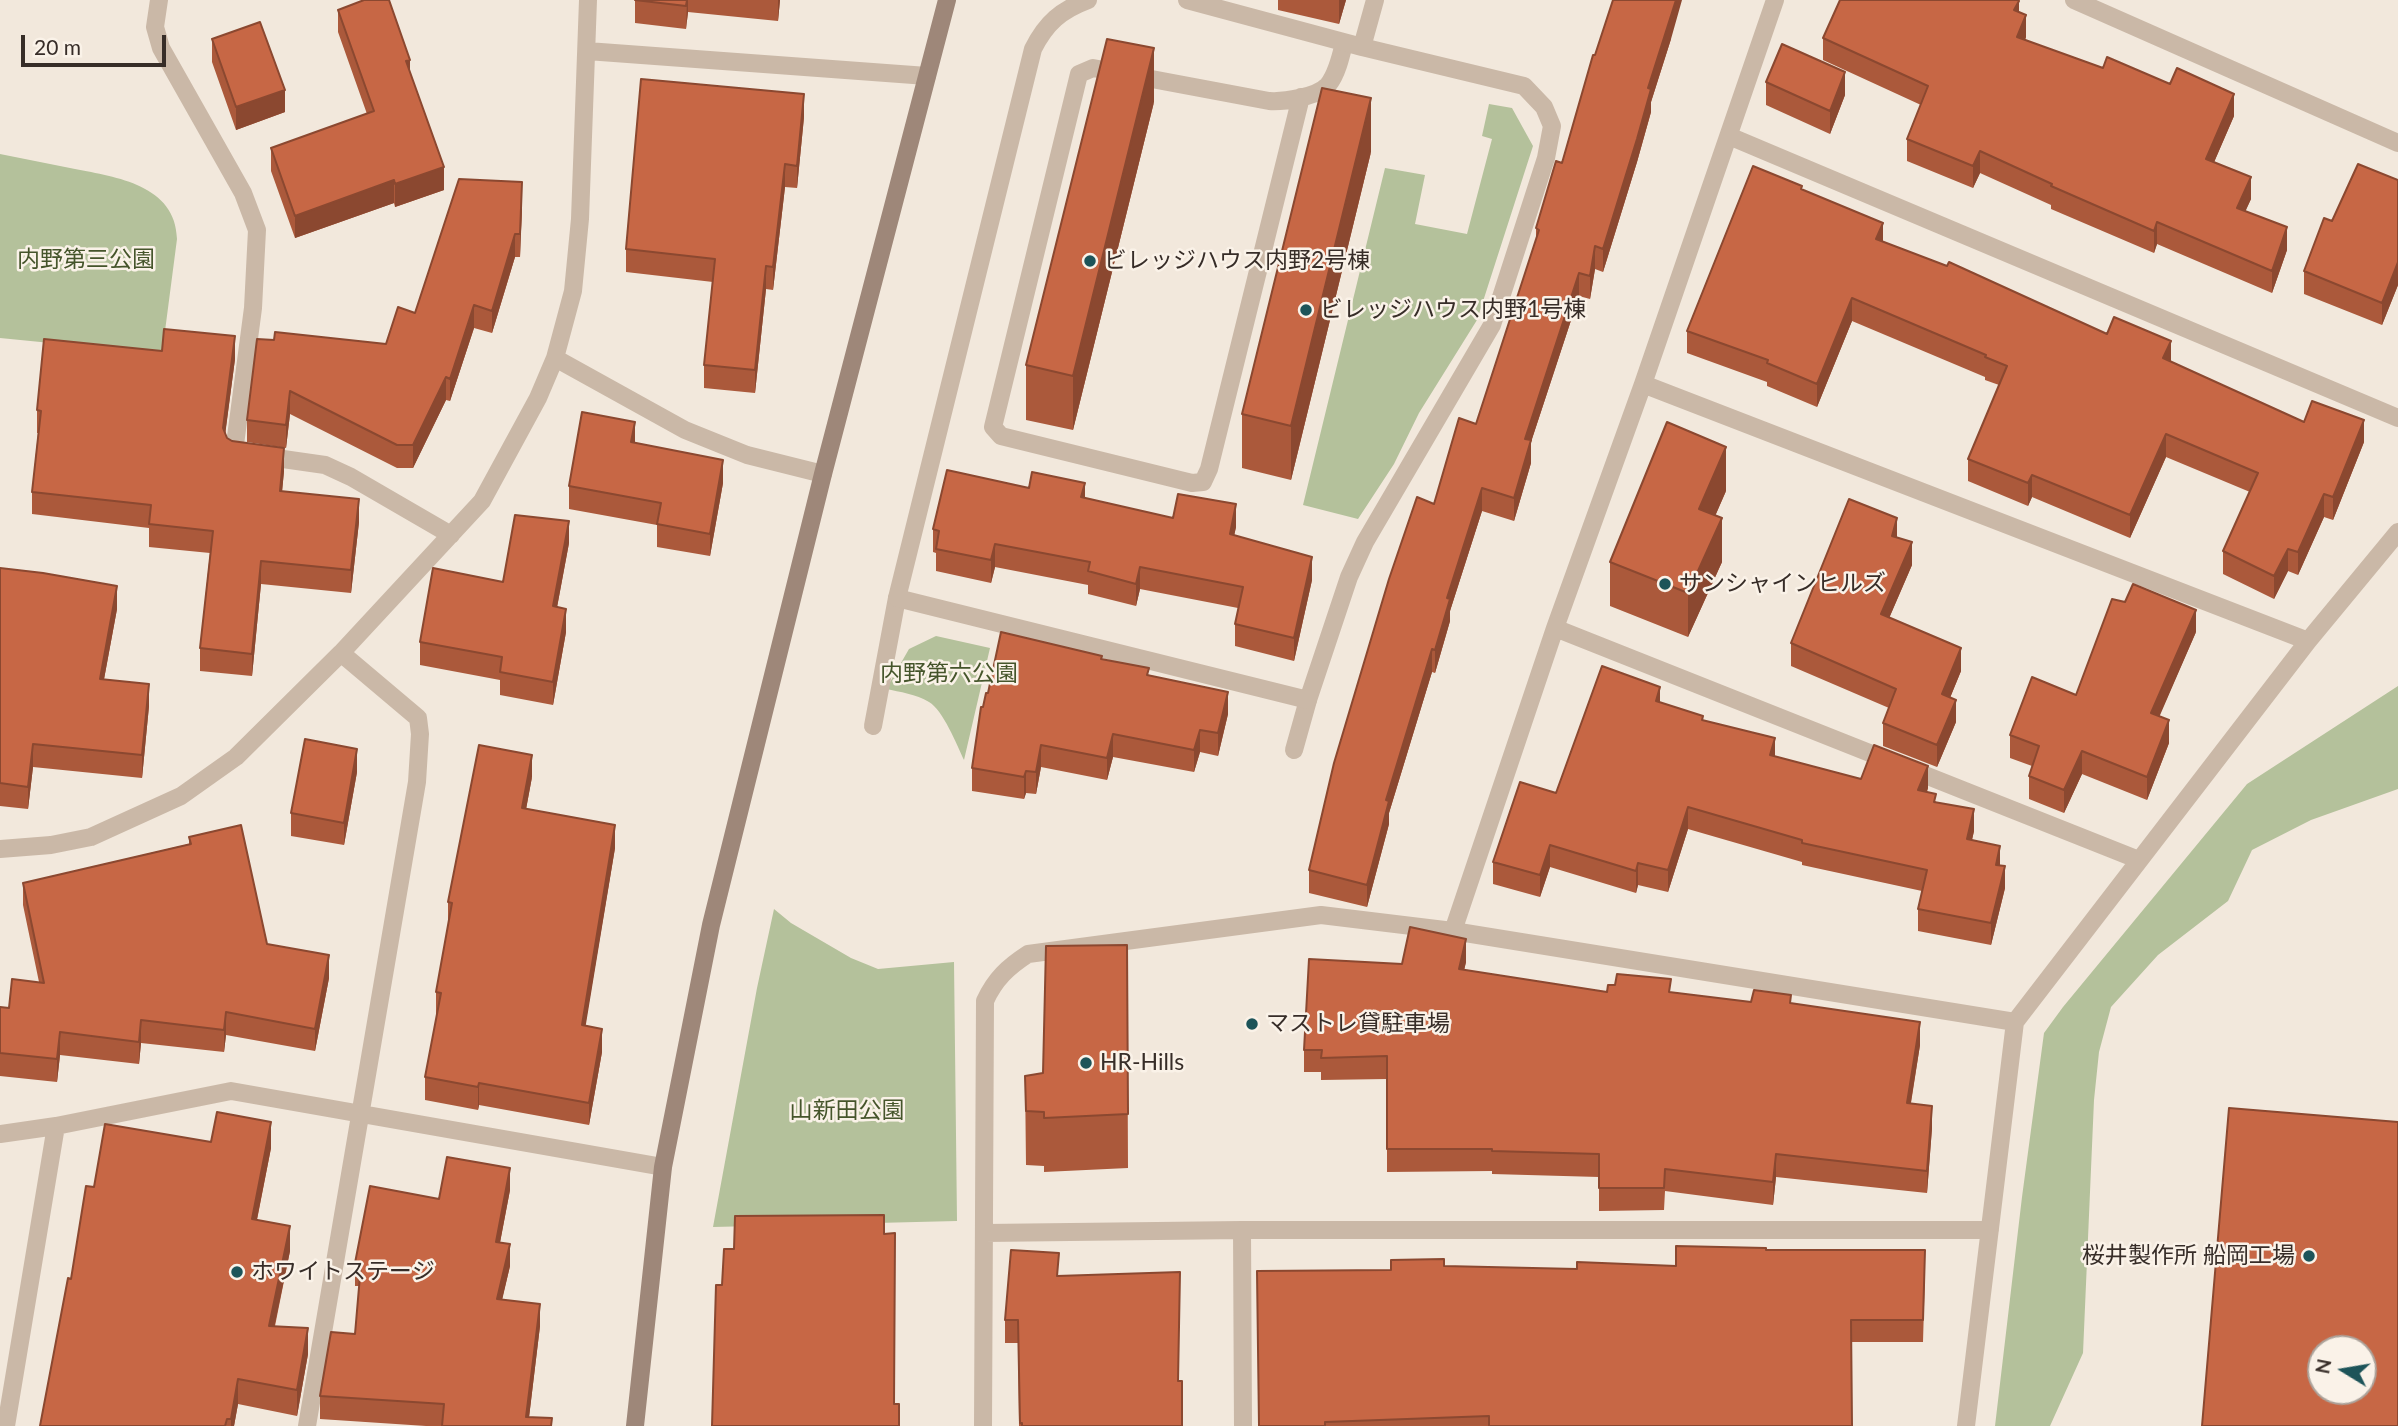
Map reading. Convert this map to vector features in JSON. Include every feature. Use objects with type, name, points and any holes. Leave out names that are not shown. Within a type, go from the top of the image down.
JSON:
[{"type":"street","points":[[159,0],[155,27],[160,48],[243,193],[257,230],[253,309],[234,452],[325,465],[351,477],[451,535]]},
{"type":"street","points":[[0,849],[51,845],[90,837],[181,796],[236,757],[341,653],[482,501],[538,398],[555,358],[573,291],[580,219],[588,0]]},
{"type":"street","points":[[635,1426],[663,1167],[711,925],[823,474],[947,0]]},
{"type":"street","points":[[873,726],[897,598],[1033,49],[1044,29],[1072,6],[1088,0]]},
{"type":"street","points":[[1187,0],[1344,43],[1524,86],[1544,107],[1552,126],[1546,158],[1492,325],[1366,542],[1349,577],[1294,750]]},
{"type":"street","points":[[1362,47],[1375,0]]},
{"type":"street","points":[[1453,931],[1555,628],[1643,384],[1775,0]]},
{"type":"street","points":[[2074,0],[2398,142]]},
{"type":"street","points":[[1301,97],[1209,469],[1203,482],[1192,483],[1001,436],[993,427],[1079,74],[1093,68],[1284,102],[1327,86],[1341,60],[1344,43]]},
{"type":"street","points":[[587,51],[927,76]]},
{"type":"street","points":[[1729,136],[2398,418]]},
{"type":"street","points":[[555,358],[685,430],[747,455],[823,474]]},
{"type":"street","points":[[1643,384],[2308,641]]},
{"type":"street","points":[[1966,1426],[2015,1022],[2308,641],[2398,532]]},
{"type":"street","points":[[897,598],[1308,700]]},
{"type":"street","points":[[1555,628],[2139,860]]},
{"type":"street","points":[[307,1426],[416,782],[420,734],[418,718],[341,653]]},
{"type":"street","points":[[982,1426],[985,1001],[992,985],[1013,963],[1028,954],[1321,915],[1453,931],[2015,1022]]},
{"type":"street","points":[[0,1134],[56,1126],[231,1091],[663,1167]]},
{"type":"street","points":[[6,1426],[56,1126]]},
{"type":"street","points":[[985,1233],[1242,1230],[1990,1230]]},
{"type":"street","points":[[1242,1230],[1243,1426]]},
{"type":"green space","points":[[1489,104],[1512,108],[1533,146],[1477,320],[1419,413],[1394,464],[1358,519],[1303,505],[1385,168],[1425,175],[1415,224],[1467,234],[1492,139],[1482,136]]},
{"type":"green space","name":"内野第三公園","points":[[0,154],[125,180],[155,195],[166,206],[174,221],[177,239],[162,354],[0,338]]},
{"type":"green space","name":"内野第六公園","points":[[936,636],[990,648],[964,760],[949,728],[934,706],[919,697],[886,689],[909,649]]},
{"type":"green space","points":[[2398,686],[2398,789],[2311,820],[2252,850],[2228,901],[2158,955],[2111,1007],[2099,1052],[2094,1100],[2083,1353],[2050,1426],[1995,1426],[2044,1033],[2247,784]]},
{"type":"green space","name":"山新田公園","points":[[774,909],[791,923],[851,958],[878,969],[954,962],[957,1221],[713,1227]]},
{"type":"building","points":[[364,0],[389,0],[410,60],[406,61],[444,167],[395,184],[394,180],[295,216],[271,148],[374,111],[338,10]]},
{"type":"building","points":[[635,0],[687,0],[686,6]]},
{"type":"building","points":[[1613,0],[1676,0],[1648,88],[1651,89],[1603,249],[1595,246],[1590,276],[1579,273],[1525,439],[1531,440],[1514,498],[1482,488],[1447,598],[1450,599],[1435,650],[1432,649],[1386,800],[1389,801],[1367,885],[1309,870],[1334,763],[1389,579],[1417,497],[1434,504],[1459,418],[1476,424],[1539,230],[1536,228],[1556,161],[1562,163],[1593,55]]},
{"type":"building","points":[[1840,0],[2017,0],[2019,1],[2014,10],[2026,15],[2017,37],[2103,68],[2107,57],[2170,84],[2177,68],[2234,94],[2206,159],[2251,177],[2237,208],[2287,227],[2272,271],[2157,222],[2154,231],[2051,186],[2052,184],[1980,151],[1973,166],[1907,139],[1928,86],[1823,38]]},
{"type":"building","points":[[260,22],[285,90],[236,107],[212,39]]},
{"type":"building","name":"ビレッジハウス内野2号棟","points":[[1107,39],[1154,48],[1073,376],[1026,365]]},
{"type":"building","points":[[1782,44],[1845,72],[1830,111],[1766,82]]},
{"type":"building","points":[[641,79],[804,94],[797,166],[785,164],[773,267],[766,266],[755,370],[704,365],[715,259],[626,249]]},
{"type":"building","name":"ビレッジハウス内野1号棟","points":[[1322,88],[1371,98],[1291,426],[1242,414]]},
{"type":"building","points":[[2358,164],[2398,180],[2398,262],[2382,303],[2304,271],[2324,218],[2332,221]]},
{"type":"building","points":[[1753,166],[1883,223],[1876,239],[1947,266],[1949,262],[2107,334],[2114,317],[2171,341],[2163,358],[2304,422],[2312,401],[2364,420],[2333,497],[2324,494],[2298,552],[2288,549],[2274,576],[2223,551],[2258,473],[2166,434],[2130,515],[2032,475],[2028,483],[1968,459],[2007,366],[1852,298],[1817,384],[1767,363],[1768,360],[1687,331]]},
{"type":"building","points":[[459,179],[522,182],[520,234],[515,234],[492,311],[474,305],[450,379],[446,377],[413,445],[397,445],[290,391],[286,425],[247,420],[257,339],[274,340],[275,332],[386,344],[398,307],[415,313]]},
{"type":"building","points":[[164,329],[235,336],[223,428],[227,438],[232,441],[284,448],[280,491],[359,499],[351,570],[261,561],[252,654],[200,648],[213,531],[149,524],[151,505],[32,492],[41,411],[37,410],[44,339],[162,351]]},
{"type":"building","points":[[582,412],[635,422],[631,442],[723,460],[710,534],[657,524],[661,503],[569,486]]},
{"type":"building","points":[[1667,422],[1726,447],[1699,509],[1722,518],[1688,593],[1610,562]]},
{"type":"building","points":[[947,470],[1029,488],[1032,472],[1085,483],[1081,497],[1173,518],[1178,494],[1236,504],[1230,534],[1312,557],[1294,638],[1235,624],[1243,587],[1140,567],[1136,584],[1088,571],[1090,562],[995,544],[991,560],[936,549],[939,531],[933,529]]},
{"type":"building","points":[[1849,499],[1897,518],[1892,536],[1912,542],[1881,614],[1961,648],[1942,694],[1956,700],[1937,745],[1883,723],[1896,689],[1791,643]]},
{"type":"building","points":[[515,515],[569,521],[553,606],[566,609],[553,682],[500,672],[502,657],[420,642],[433,568],[503,582]]},
{"type":"building","points":[[0,568],[117,586],[100,679],[149,684],[142,755],[33,744],[28,787],[0,783]]},
{"type":"building","points":[[2133,584],[2196,610],[2151,713],[2169,720],[2147,777],[2082,751],[2064,790],[2029,776],[2039,746],[2010,735],[2032,677],[2076,695],[2112,599],[2125,602]]},
{"type":"building","points":[[1001,632],[1102,656],[1101,659],[1149,668],[1147,675],[1228,692],[1218,733],[1200,730],[1194,750],[1113,734],[1107,758],[1041,745],[1036,772],[1026,771],[1024,777],[972,768],[981,707],[988,693]]},
{"type":"building","points":[[1602,666],[1660,687],[1656,701],[1703,716],[1702,720],[1775,738],[1770,755],[1861,779],[1874,745],[1928,766],[1918,790],[1936,794],[1934,802],[1974,809],[1967,839],[2000,846],[1996,865],[2005,866],[1991,923],[1918,909],[1927,870],[1802,843],[1802,840],[1688,807],[1668,870],[1638,863],[1636,871],[1550,845],[1540,875],[1493,862],[1520,782],[1556,793]]},
{"type":"building","points":[[305,739],[357,749],[344,823],[291,813]]},
{"type":"building","points":[[479,745],[532,755],[522,808],[615,825],[582,1025],[602,1029],[589,1103],[479,1083],[478,1087],[425,1077],[441,993],[436,992],[452,903],[448,902]]},
{"type":"building","points":[[241,825],[267,944],[329,955],[315,1029],[226,1012],[224,1030],[141,1020],[139,1042],[60,1032],[57,1059],[0,1053],[0,1007],[9,1008],[12,979],[44,983],[23,883],[191,844],[189,837]]},
{"type":"building","points":[[1410,927],[1466,939],[1459,969],[1607,992],[1608,985],[1615,985],[1617,974],[1671,979],[1669,992],[1751,1002],[1754,990],[1791,995],[1790,1003],[1920,1022],[1907,1103],[1932,1106],[1927,1171],[1776,1154],[1773,1182],[1665,1169],[1664,1188],[1599,1188],[1599,1154],[1492,1149],[1387,1149],[1387,1056],[1321,1058],[1322,1050],[1304,1050],[1309,959],[1402,964]]},
{"type":"building","name":"HR-Hills","points":[[1127,945],[1128,1114],[1044,1118],[1044,1112],[1026,1111],[1025,1076],[1043,1073],[1046,946]]},
{"type":"building","name":"桜井製作所 船岡工場","points":[[2229,1108],[2398,1122],[2398,1426],[2202,1426]]},
{"type":"building","points":[[217,1112],[271,1122],[252,1219],[290,1226],[269,1326],[308,1328],[297,1390],[238,1379],[231,1419],[227,1419],[225,1426],[40,1426],[68,1278],[71,1279],[86,1186],[94,1187],[105,1124],[211,1142]]},
{"type":"building","points":[[447,1157],[510,1168],[496,1242],[510,1244],[497,1299],[540,1304],[526,1417],[552,1418],[551,1426],[442,1426],[444,1404],[320,1396],[331,1332],[355,1334],[361,1264],[355,1263],[370,1186],[439,1199]]},
{"type":"building","points":[[884,1215],[884,1234],[895,1233],[894,1404],[899,1404],[899,1426],[712,1426],[716,1285],[722,1285],[724,1249],[734,1249],[735,1216]]},
{"type":"building","points":[[1676,1246],[1766,1250],[1925,1250],[1923,1320],[1851,1320],[1852,1426],[1489,1426],[1489,1416],[1325,1422],[1325,1426],[1259,1426],[1257,1271],[1391,1270],[1391,1260],[1444,1259],[1444,1266],[1577,1269],[1577,1262],[1676,1266]]},
{"type":"building","points":[[1011,1250],[1059,1253],[1057,1276],[1180,1272],[1178,1381],[1182,1381],[1182,1426],[1022,1426],[1018,1320],[1005,1320]]},
{"type":"place","name":"ビレッジハウス内野2号棟","points":[[1090,261]]},
{"type":"place","name":"ビレッジハウス内野1号棟","points":[[1306,310]]},
{"type":"place","name":"サンシャインヒルズ","points":[[1665,584]]},
{"type":"place","name":"マストレ貸駐車場","points":[[1252,1024]]},
{"type":"place","name":"HR-Hills","points":[[1086,1063]]},
{"type":"place","name":"桜井製作所 船岡工場","points":[[2309,1256]]},
{"type":"place","name":"ホワイトステージ","points":[[237,1272]]}]
